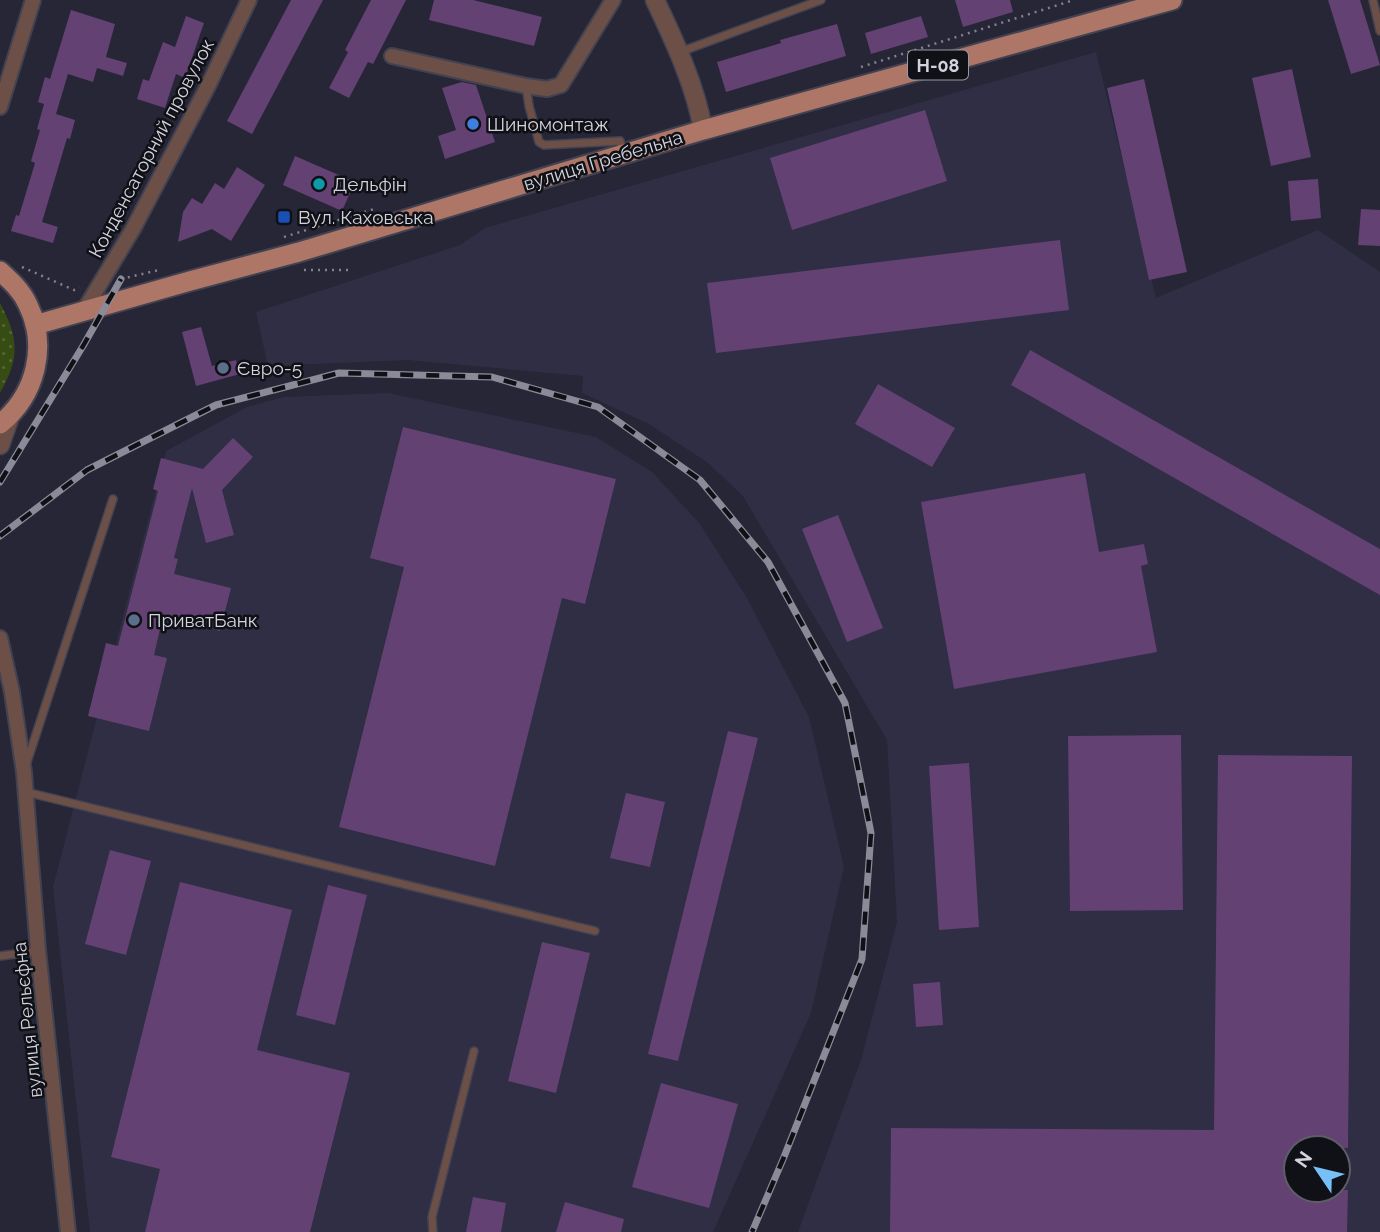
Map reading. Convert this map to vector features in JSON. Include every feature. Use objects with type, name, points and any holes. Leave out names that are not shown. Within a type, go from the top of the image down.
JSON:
[{"type":"main road","name":"вулиця Гребельна","points":[[35,325],[299,252],[624,153],[702,124],[1171,0]]},
{"type":"main road","points":[[5,420],[25,396],[35,374],[38,349],[35,325],[27,303],[6,267]]},
{"type":"street","points":[[0,107],[33,0]]},
{"type":"street","name":"Конденсаторний провулок","points":[[83,312],[133,229],[209,84],[248,0]]},
{"type":"street","points":[[392,56],[547,89],[561,85],[613,0]]},
{"type":"street","points":[[655,0],[679,52],[702,124]]},
{"type":"street","points":[[0,445],[5,420]]},
{"type":"street","name":"вулиця Рельєфна","points":[[0,638],[12,692],[24,772],[38,950],[68,1232]]},
{"type":"lane","points":[[679,52],[821,0]]},
{"type":"lane","points":[[1373,0],[1380,31]]},
{"type":"lane","points":[[526,86],[528,106],[539,142],[544,145],[620,141],[624,153]]},
{"type":"lane","points":[[24,772],[113,499]]},
{"type":"lane","points":[[26,792],[595,931]]},
{"type":"lane","points":[[0,956],[38,950]]},
{"type":"lane","points":[[433,1232],[432,1217],[474,1051]]},
{"type":"path","points":[[862,66],[1074,0]]},
{"type":"path","points":[[6,267],[74,290],[99,284]]},
{"type":"path","points":[[304,270],[348,270]]},
{"type":"shaded area","points":[[1096,52],[1156,298],[1318,230],[1380,272],[1380,1232],[798,1232],[861,1060],[897,922],[887,740],[743,496],[708,463],[649,424],[582,393],[583,376],[408,360],[268,366],[256,312],[460,245],[485,228]]},
{"type":"shaded area","points":[[388,393],[596,437],[652,472],[700,524],[747,598],[809,717],[844,867],[811,1013],[713,1232],[90,1232],[53,887],[166,451],[247,407],[284,397]]},
{"type":"green space","points":[[0,303],[11,327],[15,348],[11,369],[0,393]]},
{"type":"building","points":[[291,0],[323,0],[252,134],[227,121]]},
{"type":"building","points":[[371,0],[406,0],[373,64],[368,62],[349,98],[329,88]]},
{"type":"building","points":[[434,0],[473,0],[542,17],[534,46],[429,20]]},
{"type":"building","points":[[955,0],[1010,0],[1013,12],[963,27]]},
{"type":"building","points":[[1328,0],[1360,0],[1380,65],[1351,74]]},
{"type":"building","points":[[71,10],[115,24],[106,57],[127,63],[123,76],[97,68],[93,82],[68,74],[56,114],[75,120],[42,222],[58,227],[53,243],[11,231],[16,215],[19,216],[35,163],[31,161],[44,104],[38,102],[45,77],[50,79]]},
{"type":"building","points":[[186,16],[204,23],[185,78],[176,74],[165,108],[137,99],[143,79],[149,81],[163,42],[175,47]]},
{"type":"building","points":[[921,16],[928,37],[871,54],[865,33]]},
{"type":"building","points":[[837,24],[846,56],[726,92],[717,62]]},
{"type":"building","points":[[1292,69],[1311,157],[1271,166],[1252,78]]},
{"type":"building","points":[[1144,79],[1187,272],[1149,280],[1107,88]]},
{"type":"building","points":[[462,82],[476,85],[495,142],[445,159],[438,136],[456,130],[442,88]]},
{"type":"building","points":[[925,110],[947,181],[792,230],[770,158]]},
{"type":"building","name":"Дельфін","points":[[295,156],[355,182],[342,211],[283,185]]},
{"type":"building","points":[[237,167],[265,185],[231,241],[212,229],[178,242],[183,212],[192,198],[202,204],[215,183],[224,189]]},
{"type":"building","points":[[1318,179],[1321,218],[1291,221],[1288,181]]},
{"type":"building","points":[[1361,209],[1380,210],[1380,246],[1358,245]]},
{"type":"building","points":[[1060,240],[1069,310],[716,353],[707,283]]},
{"type":"building","points":[[201,327],[212,366],[236,360],[240,374],[196,386],[182,332]]},
{"type":"building","points":[[1030,350],[1380,549],[1380,595],[1011,385]]},
{"type":"building","points":[[878,384],[955,428],[932,467],[855,424]]},
{"type":"building","points":[[403,427],[616,479],[585,604],[562,598],[495,866],[339,827],[404,567],[370,558]]},
{"type":"building","points":[[233,438],[253,457],[222,490],[234,535],[206,543],[192,488],[174,558],[178,559],[174,574],[231,588],[220,631],[163,616],[154,655],[167,658],[149,731],[88,716],[106,643],[118,646],[158,491],[153,489],[161,458],[203,469]]},
{"type":"building","points":[[1085,473],[1099,552],[1144,544],[1148,564],[1141,566],[1157,652],[954,689],[921,502]]},
{"type":"building","points":[[838,515],[883,628],[847,642],[802,529]]},
{"type":"building","points":[[728,731],[758,738],[678,1061],[648,1054]]},
{"type":"building","points":[[1181,735],[1183,910],[1070,911],[1068,736]]},
{"type":"building","points":[[1218,755],[1352,756],[1348,1134],[1282,1134],[1282,1204],[1348,1204],[1347,1232],[890,1232],[891,1128],[1214,1130]]},
{"type":"building","points":[[969,763],[979,927],[939,930],[929,766]]},
{"type":"building","points":[[626,793],[665,802],[650,867],[610,858]]},
{"type":"building","points":[[110,850],[151,861],[126,955],[85,944]]},
{"type":"building","points":[[180,882],[292,910],[257,1050],[350,1073],[310,1232],[145,1232],[160,1169],[111,1157]]},
{"type":"building","points":[[328,885],[367,895],[335,1025],[296,1015]]},
{"type":"building","points":[[542,942],[590,953],[556,1093],[508,1081]]},
{"type":"building","points":[[940,982],[943,1025],[916,1027],[913,984]]},
{"type":"building","points":[[661,1083],[738,1104],[709,1208],[632,1187]]},
{"type":"building","points":[[473,1197],[506,1203],[501,1232],[466,1232]]},
{"type":"building","points":[[565,1202],[624,1219],[621,1232],[556,1232]]},
{"type":"railway","points":[[0,482],[121,279]]},
{"type":"railway","points":[[0,536],[87,470],[216,405],[339,373],[492,377],[598,407],[700,480],[768,562],[845,703],[871,833],[862,959],[752,1232]]},
{"type":"place","name":"Шиномонтаж","points":[[473,124]]},
{"type":"place","name":"Дельфін","points":[[319,184]]},
{"type":"place","name":"Вул. Каховська","points":[[284,217]]},
{"type":"place","name":"Євро-5","points":[[223,368]]},
{"type":"place","name":"ПриватБанк","points":[[134,620]]}]
